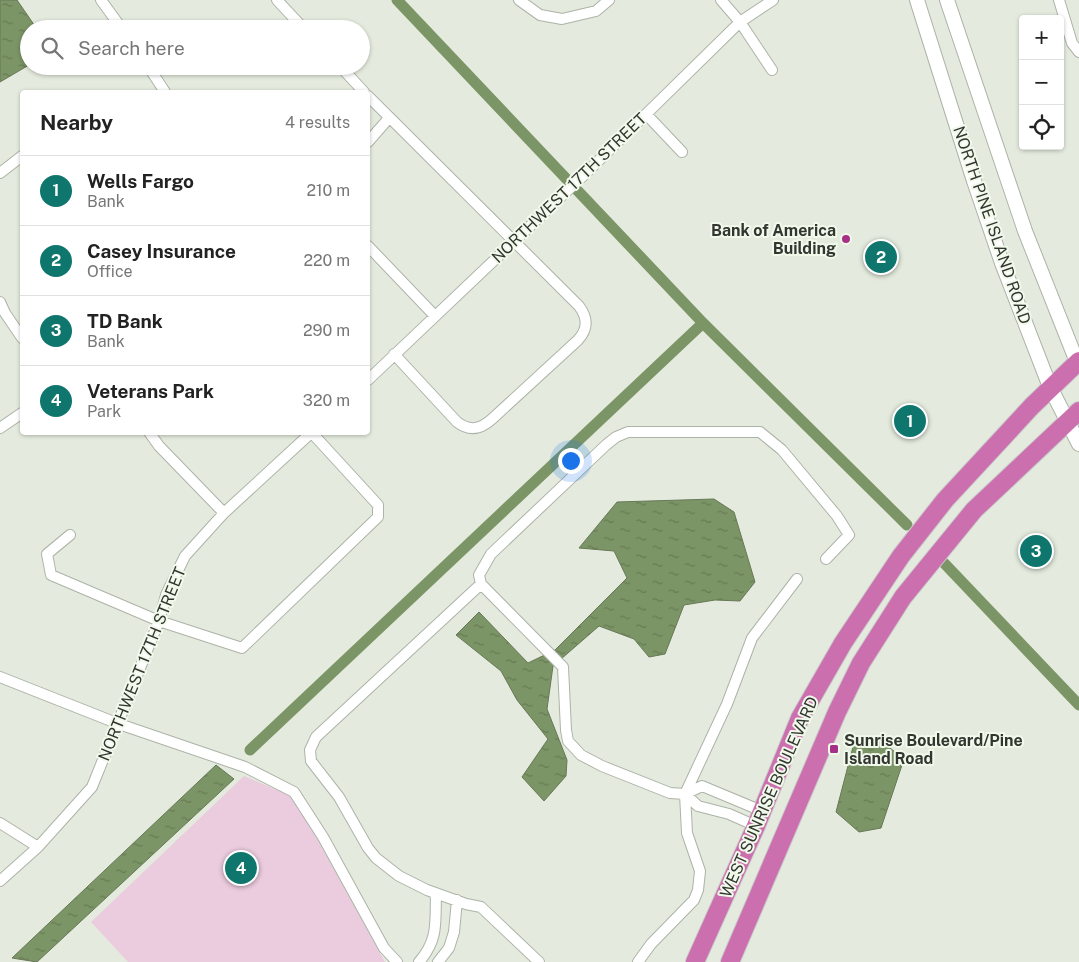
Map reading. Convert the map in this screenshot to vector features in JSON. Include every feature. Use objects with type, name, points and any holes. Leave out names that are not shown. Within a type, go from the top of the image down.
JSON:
[{"type":"highway","name":"WEST SUNRISE BOULEVARD","points":[[695,962],[759,819],[800,718],[843,643],[901,556],[966,476],[1050,387],[1078,364]]},
{"type":"highway","name":"WEST SUNRISE BOULEVARD","points":[[730,962],[861,663],[905,594],[974,510],[1073,416]]},
{"type":"main road","name":"NORTH PINE ISLAND ROAD","points":[[917,0],[1002,263],[1050,387],[1073,416],[1079,444]]},
{"type":"main road","name":"NORTH PINE ISLAND ROAD","points":[[947,0],[1025,231],[1078,364]]},
{"type":"street","points":[[101,0],[115,20]]},
{"type":"street","points":[[278,0],[296,20]]},
{"type":"street","points":[[519,0],[540,15],[562,19],[596,11],[609,0]]},
{"type":"street","points":[[721,0],[740,22],[772,70]]},
{"type":"street","name":"NORTHWEST 17TH STREET","points":[[370,378],[585,174],[740,22],[773,0]]},
{"type":"street","points":[[1059,0],[1072,43],[1079,52]]},
{"type":"street","points":[[154,75],[163,90]]},
{"type":"street","points":[[348,75],[362,90]]},
{"type":"street","points":[[370,98],[579,306],[584,315],[586,326],[578,340],[488,423],[476,429],[460,425],[394,354]]},
{"type":"street","points":[[646,114],[682,152]]},
{"type":"street","points":[[370,140],[389,118]]},
{"type":"street","points":[[0,174],[20,158]]},
{"type":"street","points":[[370,248],[435,316]]},
{"type":"street","points":[[0,302],[20,335]]},
{"type":"street","points":[[0,428],[20,414]]},
{"type":"street","points":[[759,819],[702,786],[685,794],[670,793],[602,766],[581,755],[568,741],[563,667],[481,584],[479,575],[491,554],[606,445],[616,437],[628,432],[760,432],[782,450],[837,516],[849,535],[826,559]]},
{"type":"street","points":[[151,435],[159,446],[224,513]]},
{"type":"street","name":"NORTHWEST 17TH STREET","points":[[0,881],[38,847],[92,787],[159,621],[166,595],[185,556],[224,513],[310,435]]},
{"type":"street","points":[[70,535],[47,554],[50,575],[159,621],[242,648],[378,517],[378,505],[314,435]]},
{"type":"street","points":[[638,962],[651,944],[694,900],[698,890],[700,871],[687,833],[685,794],[727,704],[752,638],[797,579]]},
{"type":"street","points":[[481,584],[316,737],[310,750],[311,760],[339,797],[368,848],[376,858],[399,876],[436,893],[480,907],[539,962]]},
{"type":"street","points":[[0,677],[119,724],[245,767],[294,792],[323,837],[384,948],[397,962]]},
{"type":"street","points":[[685,794],[698,806],[759,819]]},
{"type":"street","points":[[0,823],[38,847]]},
{"type":"street","points":[[419,962],[431,947],[435,933],[436,893]]},
{"type":"street","points":[[438,962],[449,948],[454,932],[457,900]]},
{"type":"shaded area","points":[[244,776],[289,795],[303,813],[385,962],[128,962],[91,922]]},
{"type":"water","points":[[0,0],[17,0],[31,20],[20,20],[20,70],[0,82]]},
{"type":"water","points":[[714,499],[734,512],[755,582],[740,601],[715,600],[684,605],[665,654],[649,657],[634,639],[599,626],[553,666],[547,709],[567,760],[566,776],[544,801],[522,777],[548,739],[517,700],[501,671],[456,635],[479,612],[528,663],[555,650],[627,578],[614,551],[579,548],[617,502]]},
{"type":"water","points":[[881,741],[904,759],[881,828],[859,832],[836,812],[854,743]]},
{"type":"water","points":[[216,765],[234,779],[37,962],[12,958]]},
{"type":"waterway","points":[[397,0],[703,323],[907,525]]},
{"type":"waterway","points":[[250,750],[703,323]]},
{"type":"waterway","points":[[944,563],[1079,705]]},
{"type":"place","name":"Bank of America Building","points":[[846,239]]},
{"type":"place","name":"Casey Insurance","points":[[881,257]]},
{"type":"place","name":"Wells Fargo","points":[[910,421]]},
{"type":"place","name":"TD Bank","points":[[1036,551]]},
{"type":"place","name":"Sunrise Boulevard/Pine Island Road","points":[[834,749]]},
{"type":"place","name":"Veterans Park","points":[[241,868]]}]
